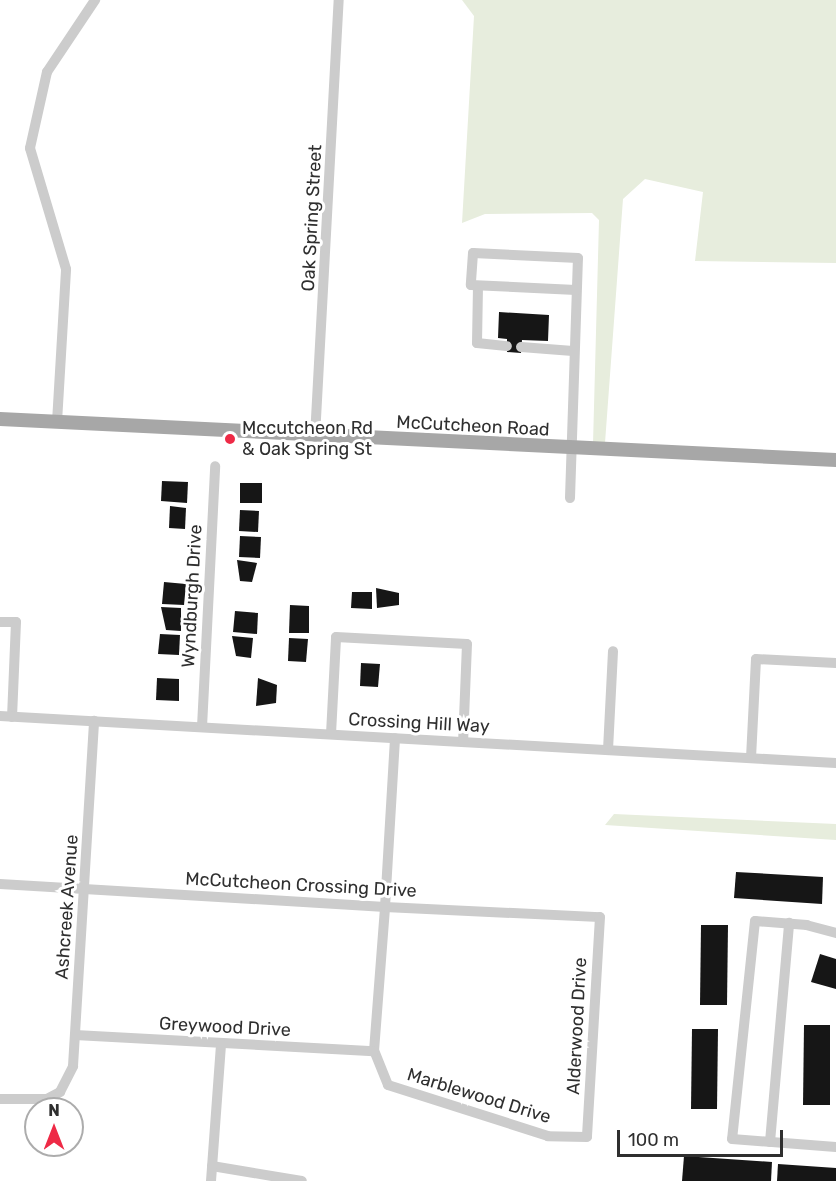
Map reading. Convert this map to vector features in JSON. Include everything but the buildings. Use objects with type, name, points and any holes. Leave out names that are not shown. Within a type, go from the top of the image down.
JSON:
[{"type":"main road","name":"McCutcheon Road","points":[[0,419],[315,437],[836,460]]},
{"type":"street","points":[[57,422],[66,269],[30,148],[48,72],[94,0]]},
{"type":"street","name":"Oak Spring Street","points":[[315,437],[339,0]]},
{"type":"street","points":[[570,498],[573,351],[578,258],[473,252],[471,285],[576,290]]},
{"type":"street","points":[[478,286],[477,343],[507,346]]},
{"type":"street","points":[[521,347],[573,351]]},
{"type":"street","name":"Wyndburgh Drive","points":[[202,727],[215,466]]},
{"type":"street","points":[[0,622],[16,622],[12,717]]},
{"type":"street","points":[[331,735],[336,637],[467,644],[463,742]]},
{"type":"street","points":[[608,750],[613,651]]},
{"type":"street","points":[[751,758],[756,659],[836,663]]},
{"type":"street","name":"Crossing Hill Way","points":[[0,716],[836,763]]},
{"type":"street","name":"Ashcreek Avenue","points":[[0,1099],[32,1101],[60,1092],[73,1066],[94,721]]},
{"type":"street","name":"Marblewood Drive","points":[[395,738],[374,1051],[388,1085],[548,1136],[587,1137]]},
{"type":"street","name":"McCutcheon Crossing Drive","points":[[0,884],[385,907],[600,917]]},
{"type":"street","name":"Alderwood Drive","points":[[587,1137],[600,917]]},
{"type":"street","points":[[836,933],[789,923],[755,921],[732,1139],[836,1147]]},
{"type":"street","points":[[770,1142],[789,923]]},
{"type":"street","name":"Greywood Drive","points":[[75,1035],[374,1051]]},
{"type":"street","points":[[211,1181],[221,1044]]},
{"type":"street","points":[[212,1166],[302,1181]]},
{"type":"green space","points":[[462,0],[836,0],[836,263],[695,261],[703,192],[645,179],[623,199],[605,443],[593,444],[599,220],[592,213],[485,214],[462,223],[474,16]]},
{"type":"green space","points":[[614,814],[836,824],[836,840],[605,825]]},
{"type":"place","name":"Mccutcheon Rd & Oak Spring St","points":[[230,439]]}]
